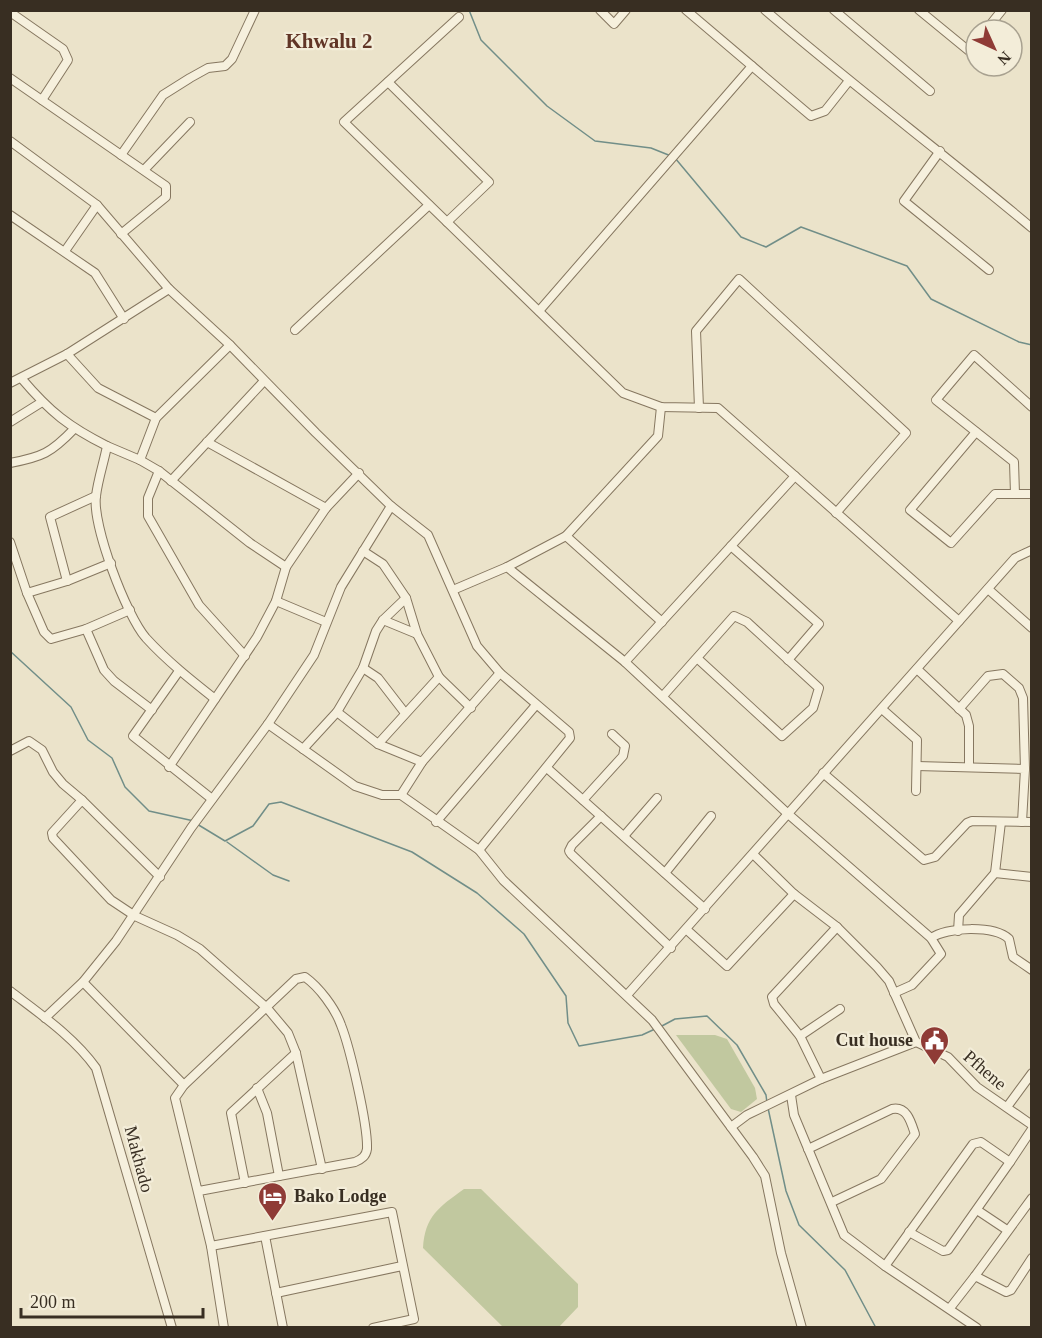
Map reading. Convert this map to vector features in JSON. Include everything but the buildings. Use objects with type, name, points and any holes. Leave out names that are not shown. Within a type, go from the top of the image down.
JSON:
[{"type":"street","points":[[122,155],[163,95],[208,68],[225,66],[232,59],[255,10]]},
{"type":"street","points":[[600,10],[615,24],[626,10]]},
{"type":"street","points":[[686,10],[811,116],[825,111],[848,82]]},
{"type":"street","points":[[765,10],[848,82],[940,151],[1032,228]]},
{"type":"street","points":[[919,10],[964,47]]},
{"type":"street","points":[[834,11],[930,91]]},
{"type":"street","points":[[10,12],[63,49],[68,56],[68,60],[42,100]]},
{"type":"street","points":[[459,17],[344,122],[623,393],[661,407],[718,408],[959,621]]},
{"type":"street","points":[[539,311],[752,66]]},
{"type":"street","points":[[10,78],[166,186],[166,197],[121,234]]},
{"type":"street","points":[[388,82],[489,182],[447,222]]},
{"type":"street","points":[[144,170],[190,122]]},
{"type":"street","points":[[10,141],[97,205],[169,289],[230,345],[391,506],[428,535],[477,646],[500,674],[570,735],[568,742],[479,850]]},
{"type":"street","points":[[940,151],[904,201],[988,270]]},
{"type":"street","points":[[65,251],[97,205]]},
{"type":"street","points":[[295,330],[429,205]]},
{"type":"street","points":[[10,215],[95,273],[124,319]]},
{"type":"street","points":[[699,408],[696,331],[739,279],[906,433],[836,513]]},
{"type":"street","points":[[10,383],[22,379],[67,354],[169,289]]},
{"type":"street","points":[[140,460],[156,418],[230,345]]},
{"type":"street","points":[[67,354],[98,388],[156,418]]},
{"type":"street","points":[[1015,494],[1014,462],[936,400],[975,355],[1032,407]]},
{"type":"street","points":[[22,379],[42,402],[74,429],[159,471],[250,543],[286,567]]},
{"type":"street","points":[[171,481],[264,381]]},
{"type":"street","points":[[10,422],[42,402]]},
{"type":"street","points":[[453,590],[507,567],[566,536],[658,436],[661,407]]},
{"type":"street","points":[[10,463],[41,457],[54,450],[74,429]]},
{"type":"street","points":[[976,432],[910,510],[951,543],[995,494],[1032,494]]},
{"type":"street","points":[[207,442],[326,508]]},
{"type":"street","points":[[107,446],[96,496],[100,535],[130,610],[145,636],[179,671],[216,699]]},
{"type":"street","points":[[159,471],[148,498],[148,516],[199,605],[245,656]]},
{"type":"street","points":[[169,767],[245,656],[276,601],[286,567],[326,508],[358,473]]},
{"type":"street","points":[[625,662],[795,476]]},
{"type":"street","points":[[67,581],[50,517],[96,496]]},
{"type":"street","points":[[45,1018],[83,982],[135,916],[191,828],[268,724],[314,655],[340,587],[391,506]]},
{"type":"street","points":[[566,536],[662,622]]},
{"type":"street","points":[[10,542],[27,593],[47,636],[56,639],[130,610]]},
{"type":"street","points":[[731,546],[819,624],[788,660]]},
{"type":"street","points":[[627,995],[754,855],[787,813],[1015,558],[1032,550]]},
{"type":"street","points":[[363,551],[383,564],[406,598],[417,634],[439,677],[471,708]]},
{"type":"street","points":[[27,593],[67,581],[111,563]]},
{"type":"street","points":[[507,567],[625,662],[787,813],[931,938],[940,954],[912,985],[894,993]]},
{"type":"street","points":[[988,588],[1031,626]]},
{"type":"street","points":[[303,749],[337,712],[363,668],[376,631],[383,620],[406,598]]},
{"type":"street","points":[[276,601],[326,622]]},
{"type":"street","points":[[663,696],[734,616],[747,622],[819,688],[813,708],[782,736],[697,658]]},
{"type":"street","points":[[383,620],[417,634]]},
{"type":"street","points":[[86,629],[104,670],[114,681],[152,710]]},
{"type":"street","points":[[363,668],[378,678],[405,713]]},
{"type":"street","points":[[917,669],[966,715],[969,726],[969,766]]},
{"type":"street","points":[[179,671],[133,736],[212,799]]},
{"type":"street","points":[[401,795],[422,762],[500,674]]},
{"type":"street","points":[[958,709],[988,676],[1004,674],[1023,698],[1025,769],[1022,822]]},
{"type":"street","points":[[378,744],[439,677]]},
{"type":"street","points":[[436,822],[536,705]]},
{"type":"street","points":[[882,709],[917,740],[916,791]]},
{"type":"street","points":[[337,712],[378,744],[422,762]]},
{"type":"street","points":[[268,724],[356,786],[382,795],[401,795],[436,822],[479,850],[503,880],[652,1020],[765,1176],[781,1253],[802,1328]]},
{"type":"street","points":[[583,800],[625,752],[625,746],[612,734]]},
{"type":"street","points":[[10,751],[29,741],[36,744],[53,772],[160,877]]},
{"type":"street","points":[[917,766],[1025,769]]},
{"type":"street","points":[[547,768],[705,909]]},
{"type":"street","points":[[823,773],[924,860],[935,857],[967,823],[1032,822]]},
{"type":"street","points":[[624,836],[657,798]]},
{"type":"street","points":[[82,800],[53,831],[53,838],[111,900],[135,916],[177,935],[200,949],[267,1008],[288,1033],[296,1053],[322,1169]]},
{"type":"street","points":[[601,816],[572,845],[569,851],[671,948]]},
{"type":"street","points":[[665,873],[711,816]]},
{"type":"street","points":[[958,931],[959,915],[995,873],[1001,822]]},
{"type":"street","points":[[731,1127],[762,1108],[821,1079],[916,1042],[894,993],[877,967],[837,927],[794,894],[754,855]]},
{"type":"street","points":[[995,873],[1032,877]]},
{"type":"street","points":[[687,930],[727,966],[794,894]]},
{"type":"street","points":[[821,1079],[800,1036],[774,1004],[772,997],[837,927]]},
{"type":"street","points":[[931,938],[941,931],[990,929],[1004,935],[1011,943],[1013,957],[1032,970]]},
{"type":"street","points":[[199,1191],[356,1162],[363,1158],[367,1150],[363,1116],[341,1024],[328,1002],[305,976],[296,980],[184,1085],[175,1098],[211,1246],[224,1328]]},
{"type":"street","points":[[83,982],[184,1085]]},
{"type":"street","name":"Makhado","points":[[10,991],[45,1018],[88,1057],[96,1068],[172,1328]]},
{"type":"street","points":[[800,1036],[840,1009]]},
{"type":"street","name":"Pfhene","points":[[916,1042],[948,1057],[977,1086],[1032,1127]]},
{"type":"street","points":[[245,1183],[231,1113],[296,1053]]},
{"type":"street","points":[[1007,1107],[1032,1073]]},
{"type":"street","points":[[257,1088],[267,1113],[279,1176]]},
{"type":"street","points":[[791,1095],[795,1115],[844,1235],[976,1328]]},
{"type":"street","points":[[808,1149],[892,1109],[901,1109],[906,1113],[915,1134],[892,1167],[881,1179],[832,1202]]},
{"type":"street","points":[[909,1232],[946,1251],[977,1210],[1032,1127]]},
{"type":"street","points":[[885,1266],[975,1142],[981,1142],[1010,1162]]},
{"type":"street","points":[[950,1308],[1032,1198]]},
{"type":"street","points":[[977,1210],[1007,1230]]},
{"type":"street","points":[[211,1246],[392,1212],[415,1323],[373,1328]]},
{"type":"street","points":[[265,1236],[283,1328]]},
{"type":"street","points":[[975,1276],[1008,1292],[1031,1258]]},
{"type":"street","points":[[276,1293],[402,1266]]},
{"type":"green space","points":[[676,1035],[715,1035],[727,1039],[755,1088],[757,1099],[741,1112],[731,1109]]},
{"type":"green space","points":[[464,1189],[481,1189],[578,1284],[578,1307],[559,1327],[503,1327],[423,1248],[430,1220],[447,1201]]},
{"type":"waterway","points":[[469,10],[481,40],[547,106],[595,141],[651,148],[671,156]]},
{"type":"waterway","points":[[675,158],[741,237],[766,247],[801,227],[907,266],[931,299],[1019,342],[1032,345]]},
{"type":"waterway","points":[[10,651],[71,707],[88,740],[112,758],[125,787],[149,811],[194,821]]},
{"type":"waterway","points":[[197,824],[225,841],[253,826],[269,804],[281,802],[412,852],[477,893],[524,934],[566,996],[568,1023],[579,1046],[642,1035],[655,1029]]},
{"type":"waterway","points":[[227,842],[273,875],[289,881]]},
{"type":"waterway","points":[[660,1027],[675,1019],[707,1016],[737,1045],[766,1095],[767,1103]]},
{"type":"waterway","points":[[768,1108],[786,1191],[799,1225],[845,1270],[876,1328]]},
{"type":"place","name":"Cut house","points":[[934,1066]]},
{"type":"place","name":"Bako Lodge","points":[[273,1222]]},
{"type":"district","name":"Khwalu 2","points":[[329,41]]}]
